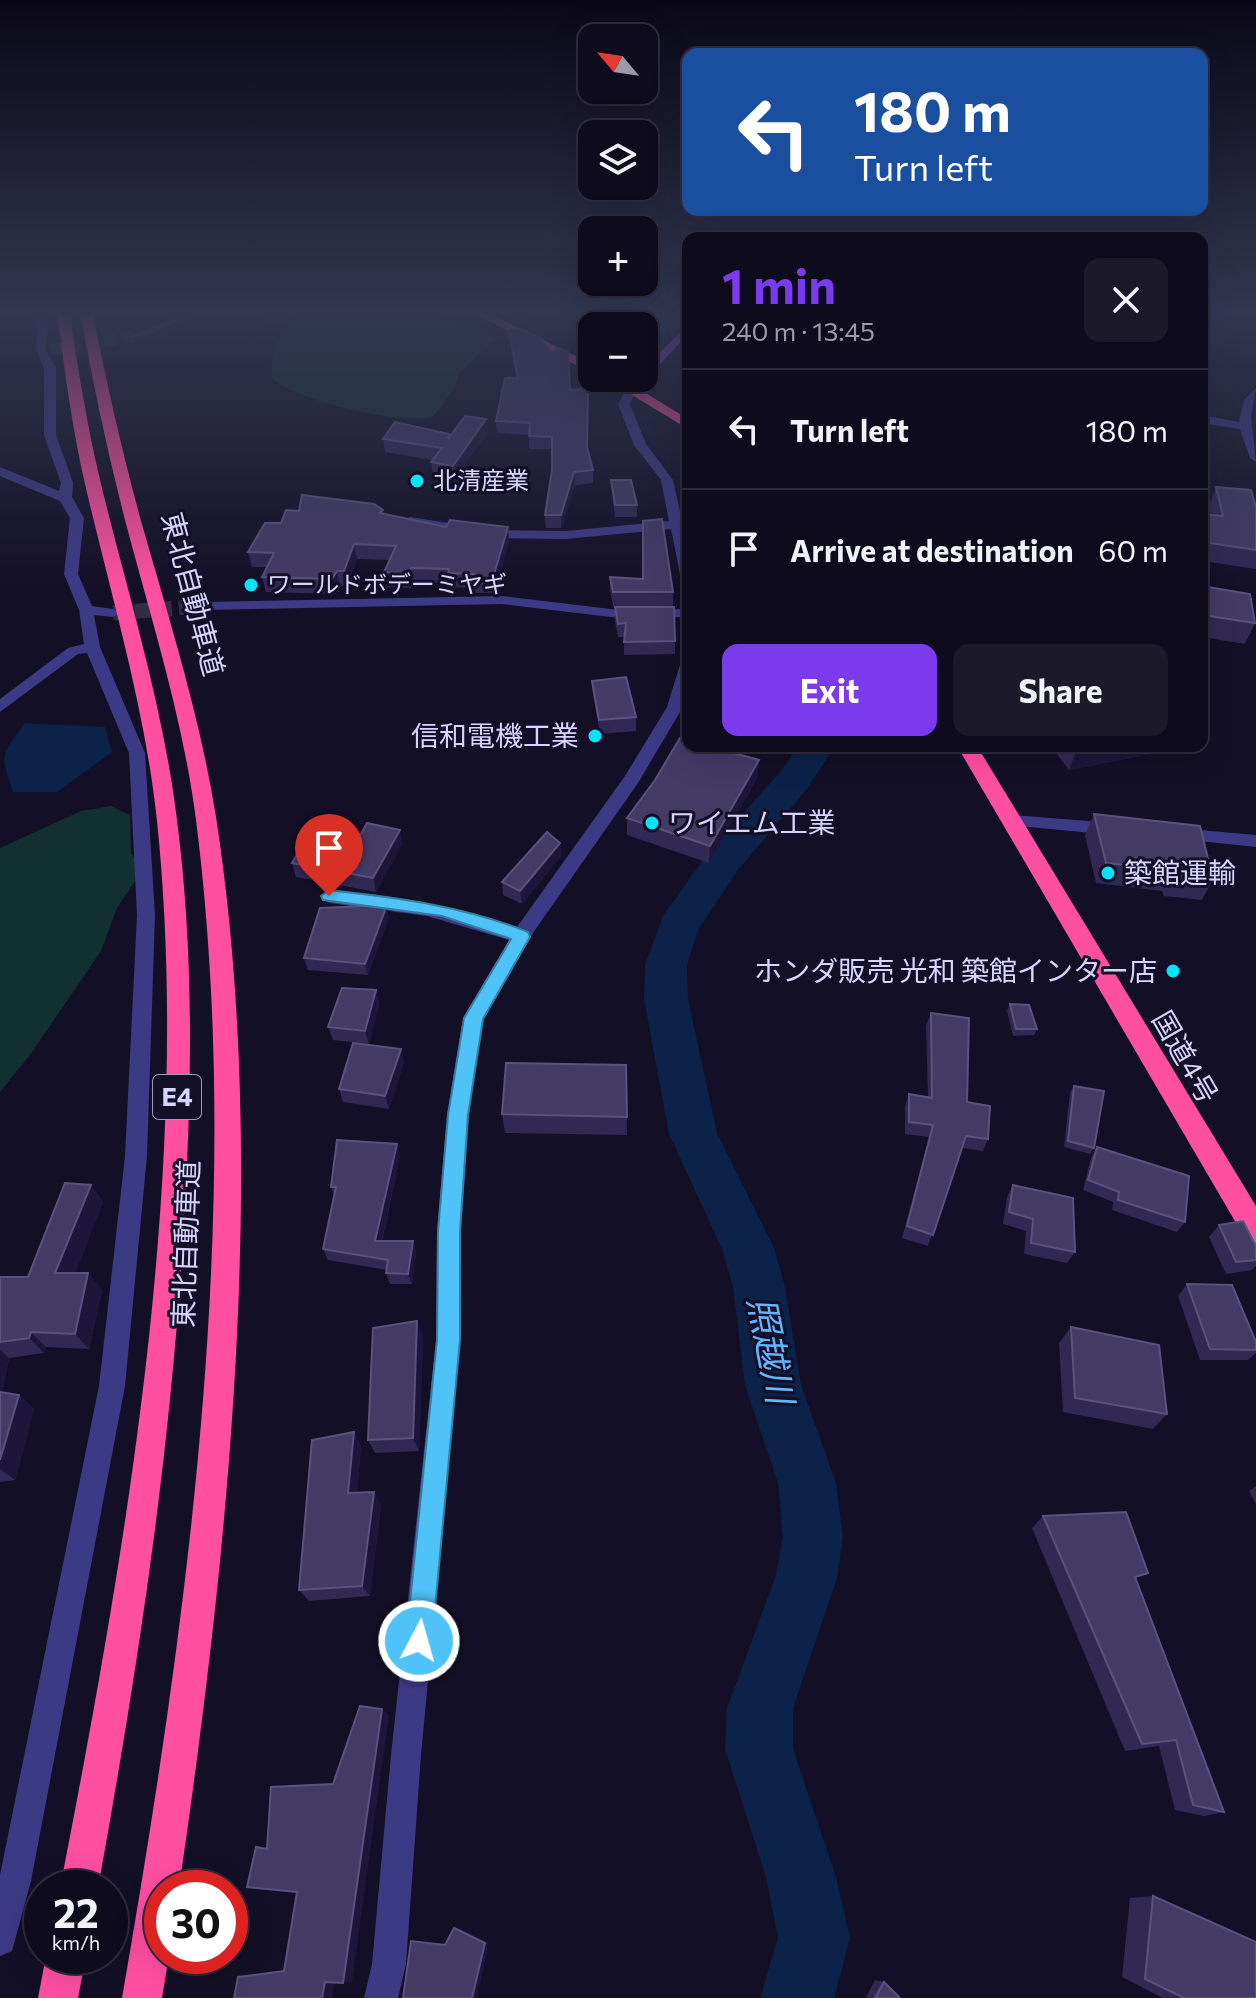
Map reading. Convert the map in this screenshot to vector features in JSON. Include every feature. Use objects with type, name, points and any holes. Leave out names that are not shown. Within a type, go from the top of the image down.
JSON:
[{"type":"highway","name":"東北自動車道","points":[[76,403],[153,730],[178,925],[178,1076],[161,1360],[133,1571],[82,1870]]},
{"type":"highway","name":"東北自動車道","points":[[103,403],[189,727],[205,815],[218,922],[227,1071],[220,1352],[203,1567],[145,1998]]},
{"type":"highway","points":[[664,403],[682,420]]},
{"type":"highway","name":"国道4号","points":[[971,752],[1187,1120],[1256,1231]]},
{"type":"highway","points":[[58,1998],[63,1974]]},
{"type":"street","points":[[50,403],[50,435],[67,483],[65,498]]},
{"type":"street","points":[[624,403],[640,445],[667,480],[682,552]]},
{"type":"street","points":[[1247,403],[1242,411],[1244,426],[1256,458]]},
{"type":"street","points":[[1208,420],[1244,426]]},
{"type":"street","points":[[0,471],[65,498],[73,506],[77,518],[71,574],[86,610],[92,647],[137,753],[146,915],[136,1156],[112,1386],[15,1881],[0,1939]]},
{"type":"street","points":[[401,520],[492,534],[566,535],[676,524]]},
{"type":"street","points":[[203,606],[502,600],[619,614],[682,613]]},
{"type":"street","points":[[86,610],[113,613]]},
{"type":"street","points":[[0,707],[73,651],[92,647]]},
{"type":"street","points":[[381,1998],[389,1964],[406,1755],[448,1340],[449,1231],[458,1115],[473,1018],[522,937],[632,779],[675,707],[682,684]]},
{"type":"street","points":[[1013,821],[1135,831]]},
{"type":"street","points":[[1165,833],[1256,841]]},
{"type":"street","points":[[329,896],[442,910],[479,919],[522,937]]},
{"type":"green space","points":[[327,403],[443,403],[433,417],[418,419]]},
{"type":"green space","points":[[111,806],[130,815],[131,853],[142,871],[117,908],[101,951],[30,1055],[0,1092],[0,848],[81,811]]},
{"type":"water","points":[[25,723],[105,727],[112,752],[57,792],[13,792],[5,756]]},
{"type":"building","points":[[500,403],[588,403],[587,447],[593,470],[574,472],[561,515],[545,515],[552,470],[552,437],[529,436],[530,423],[496,421]]},
{"type":"building","points":[[465,416],[486,419],[453,466],[431,462],[442,448],[383,439],[395,422],[449,434],[448,439]]},
{"type":"building","points":[[611,480],[631,480],[637,505],[615,505]]},
{"type":"building","points":[[1216,487],[1251,490],[1256,507],[1256,550],[1208,543],[1208,515],[1223,516]]},
{"type":"building","points":[[302,495],[374,504],[383,510],[380,513],[446,527],[450,520],[508,527],[493,578],[472,578],[474,574],[448,573],[449,569],[411,568],[409,574],[384,572],[396,546],[354,544],[344,571],[337,571],[332,579],[262,577],[274,553],[248,552],[265,523],[281,523],[286,510],[299,511]]},
{"type":"building","points":[[662,519],[673,592],[613,592],[610,577],[643,579],[643,521]]},
{"type":"building","points":[[1208,587],[1250,594],[1255,623],[1208,616]]},
{"type":"building","points":[[615,607],[674,607],[675,641],[624,642],[626,623],[618,624]]},
{"type":"building","points":[[626,677],[636,717],[599,720],[592,681]]},
{"type":"building","points":[[680,738],[682,752],[730,752],[759,760],[710,846],[627,818]]},
{"type":"building","points":[[1094,814],[1200,826],[1213,879],[1175,875],[1173,870],[1106,863]]},
{"type":"building","points":[[367,823],[400,830],[373,878],[292,863],[314,826],[361,834]]},
{"type":"building","points":[[547,832],[560,843],[520,891],[502,882]]},
{"type":"building","points":[[387,905],[365,964],[304,958],[320,908]]},
{"type":"building","points":[[342,988],[376,990],[365,1031],[328,1027]]},
{"type":"building","points":[[1010,1004],[1029,1005],[1037,1029],[1016,1029]]},
{"type":"building","points":[[931,1013],[969,1018],[967,1102],[990,1106],[988,1139],[966,1136],[933,1235],[907,1226],[933,1125],[909,1122],[909,1094],[932,1098]]},
{"type":"building","points":[[353,1043],[401,1049],[385,1096],[339,1089]]},
{"type":"building","points":[[506,1063],[626,1065],[627,1117],[502,1114]]},
{"type":"building","points":[[1074,1086],[1104,1091],[1094,1148],[1068,1141]]},
{"type":"building","points":[[337,1140],[397,1144],[375,1241],[413,1241],[408,1274],[386,1273],[388,1260],[323,1249],[336,1187],[331,1187]]},
{"type":"building","points":[[1097,1147],[1189,1176],[1185,1222],[1118,1200],[1119,1192],[1088,1180]]},
{"type":"building","points":[[65,1183],[91,1185],[55,1273],[88,1273],[75,1334],[31,1332],[29,1338],[0,1342],[0,1277],[28,1277]]},
{"type":"building","points":[[1013,1185],[1073,1198],[1075,1252],[1031,1243],[1033,1219],[1009,1212]]},
{"type":"building","points":[[1243,1221],[1256,1246],[1256,1260],[1236,1262],[1219,1225]]},
{"type":"building","points":[[1187,1284],[1232,1285],[1256,1342],[1256,1350],[1210,1349]]},
{"type":"building","points":[[417,1321],[413,1438],[368,1440],[373,1328]]},
{"type":"building","points":[[1071,1327],[1159,1345],[1167,1414],[1075,1398]]},
{"type":"building","points":[[0,1392],[19,1395],[0,1460]]},
{"type":"building","points":[[354,1432],[348,1493],[374,1492],[362,1586],[299,1590],[312,1440]]},
{"type":"building","points":[[1126,1512],[1148,1573],[1135,1577],[1224,1812],[1193,1805],[1176,1740],[1142,1744],[1043,1516]]},
{"type":"building","points":[[360,1706],[382,1709],[343,1983],[325,1982],[322,1998],[234,1998],[238,1977],[284,1971],[297,1892],[248,1887],[256,1847],[267,1849],[271,1787],[333,1784]]},
{"type":"building","points":[[1153,1896],[1256,1942],[1256,1998],[1184,1998],[1145,1979]]},
{"type":"building","points":[[454,1928],[485,1943],[472,1998],[403,1998],[411,1941],[445,1945]]},
{"type":"building","points":[[884,1982],[900,1998],[875,1998]]},
{"type":"waterway","name":"照越川","points":[[797,1998],[814,1938],[801,1877],[759,1749],[760,1708],[806,1578],[813,1537],[807,1483],[773,1385],[759,1287],[748,1248],[693,1134],[666,999],[666,965],[678,927],[724,860],[794,780],[813,752]]},
{"type":"tunnel","points":[[113,613],[203,606]]},
{"type":"place","name":"北清産業","points":[[417,481]]},
{"type":"place","name":"ワールドボデーミヤギ","points":[[251,585]]},
{"type":"place","name":"信和電機工業","points":[[595,736]]},
{"type":"place","name":"ワイエム工業","points":[[652,823]]},
{"type":"place","name":"築館運輸","points":[[1108,873]]},
{"type":"place","name":"ホンダ販売 光和 築館インター店","points":[[1173,971]]},
{"type":"route","points":[[329,896],[442,910],[479,919],[522,937],[473,1018],[458,1115],[449,1231],[448,1340],[419,1641]]}]
